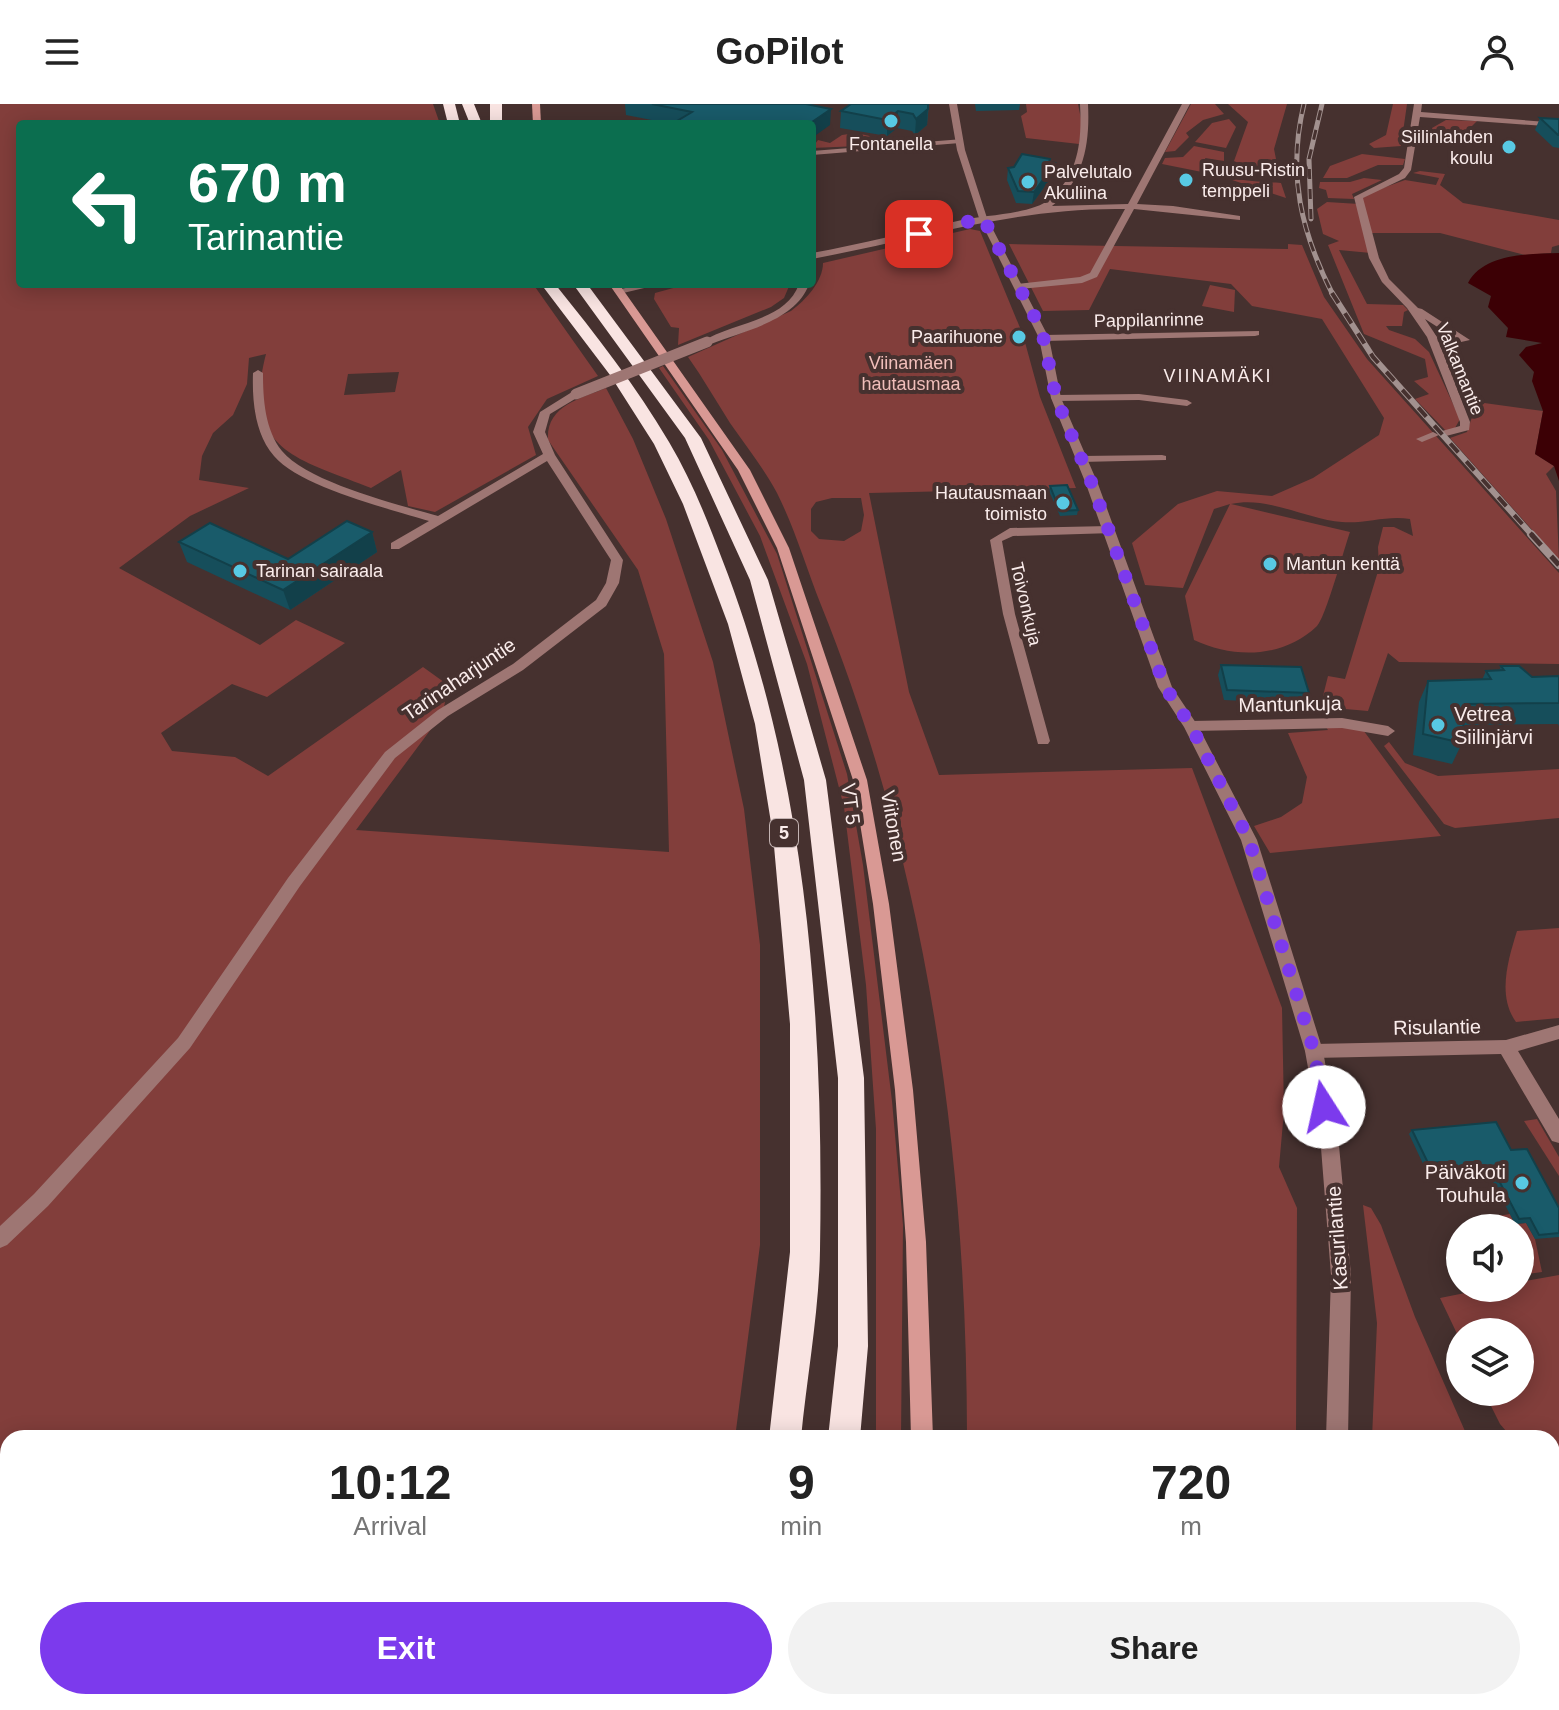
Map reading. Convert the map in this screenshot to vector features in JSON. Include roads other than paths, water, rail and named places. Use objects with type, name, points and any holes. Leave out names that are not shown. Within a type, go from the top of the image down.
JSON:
[{"type":"highway","name":"5","points":[[551,288],[617,373],[662,444],[692,504],[738,624],[766,724],[784,835],[803,1024],[805,1252],[786,1430]]},
{"type":"highway","name":"VT 5","points":[[583,288],[693,438],[759,580],[815,780],[851,1078],[853,1346],[845,1430]]},
{"type":"main road","name":"Viitonen","points":[[616,288],[744,470],[783,548],[860,780],[881,904],[904,1090],[916,1242],[922,1430]]},
{"type":"street","name":"Kasurilantie","points":[[953,104],[960,146],[983,218],[1044,338],[1056,398],[1109,530],[1165,687],[1191,726],[1249,840],[1314,1051],[1329,1135],[1341,1275],[1337,1430]]},
{"type":"street","points":[[1037,212],[1068,187],[1076,175],[1087,135],[1084,104]]},
{"type":"street","points":[[1020,286],[1082,280],[1094,275],[1186,104]]},
{"type":"street","points":[[1415,178],[1402,176],[1412,155],[1417,109],[1559,125]]},
{"type":"street","points":[[816,153],[960,146]]},
{"type":"street","name":"Valkamantie","points":[[1402,176],[1358,197],[1374,258],[1385,280],[1411,306],[1432,337],[1465,422],[1465,428],[1446,433]]},
{"type":"street","points":[[816,255],[894,241],[983,218],[1131,203],[1237,218]]},
{"type":"street","name":"Tarinaharjuntie","points":[[0,1239],[41,1200],[184,1043],[347,808],[390,755],[443,713],[518,667],[601,603],[609,592],[615,579],[617,560],[549,455],[539,432],[542,417],[551,407],[576,394],[785,309],[800,297],[803,288]]},
{"type":"street","points":[[1411,306],[1465,340]]},
{"type":"street","name":"Pappilanrinne","points":[[1044,338],[1255,333]]},
{"type":"street","points":[[258,373],[258,404],[281,457],[323,479],[400,509],[437,519]]},
{"type":"street","points":[[1056,398],[1139,397],[1187,403]]},
{"type":"street","points":[[395,546],[549,455]]},
{"type":"street","points":[[1081,459],[1162,458]]},
{"type":"street","name":"Toivonkuja","points":[[1043,741],[1009,614],[996,540],[1010,532],[1109,530]]},
{"type":"street","name":"Mantunkuja","points":[[1191,726],[1358,723],[1388,731]]},
{"type":"street","points":[[1506,1047],[1559,1032]]},
{"type":"street","name":"Risulantie","points":[[1314,1051],[1506,1047],[1559,1135]]},
{"type":"railway","points":[[1304,104],[1297,155],[1300,202],[1313,248],[1332,293]]},
{"type":"railway","points":[[1311,219],[1309,159],[1322,104]]},
{"type":"railway","points":[[1332,293],[1373,357],[1533,536]]},
{"type":"railway","points":[[1531,534],[1559,565]]},
{"type":"place","name":"Fontanella","points":[[891,121]]},
{"type":"place","name":"Siilinlahden koulu","points":[[1509,147]]},
{"type":"place","name":"Ruusu-Ristin temppeli","points":[[1186,180]]},
{"type":"place","name":"Palvelutalo Akuliina","points":[[1028,182]]},
{"type":"place","name":"Paarihuone","points":[[1019,337]]},
{"type":"place","name":"Hautausmaan toimisto","points":[[1063,503]]},
{"type":"place","name":"Mantun kenttä","points":[[1270,564]]},
{"type":"place","name":"Tarinan sairaala","points":[[240,571]]},
{"type":"place","name":"Vetrea Siilinjärvi","points":[[1438,725]]},
{"type":"place","name":"Päiväkoti Touhula","points":[[1522,1183]]},
{"type":"district","name":"VIINAMÄKI","points":[[1218,376]]},
{"type":"park label","name":"Viinamäen hautausmaa","points":[[911,373]]}]
